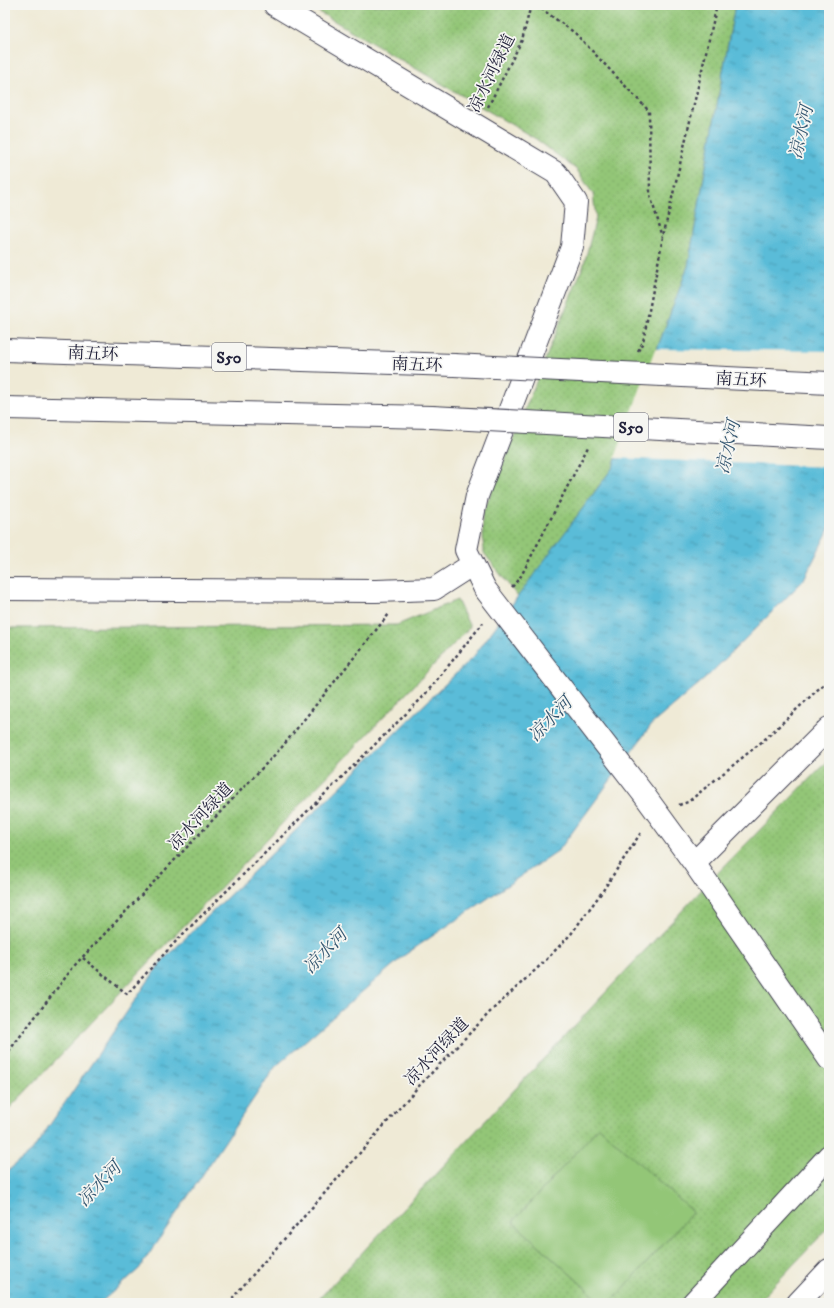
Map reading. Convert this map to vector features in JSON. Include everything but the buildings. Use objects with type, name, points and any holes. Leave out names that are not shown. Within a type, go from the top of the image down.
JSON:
[{"type":"main road","points":[[275,5],[556,173],[576,202],[572,247],[476,496],[466,550],[485,589],[651,804],[694,863],[829,1059]]},
{"type":"main road","name":"南五环","points":[[5,350],[454,365],[829,383]]},
{"type":"main road","name":"S50","points":[[5,408],[432,417],[829,438]]},
{"type":"main road","points":[[5,589],[360,591],[434,589],[473,564]]},
{"type":"main road","points":[[694,863],[829,728]]},
{"type":"main road","points":[[692,1303],[829,1156]]},
{"type":"main road","points":[[798,1303],[829,1270]]},
{"type":"path","name":"凉水河绿道","points":[[478,127],[522,40],[531,5]]},
{"type":"path","points":[[536,5],[575,33],[649,111],[650,195],[663,237]]},
{"type":"path","points":[[636,356],[643,342],[663,237],[717,5]]},
{"type":"path","points":[[511,588],[521,576],[591,441]]},
{"type":"path","name":"凉水河绿道","points":[[5,1056],[75,965],[282,747],[408,590]]},
{"type":"path","points":[[83,958],[127,994],[180,938],[423,697],[487,618]]},
{"type":"path","points":[[651,804],[688,802],[764,740],[829,679]]},
{"type":"path","name":"凉水河绿道","points":[[228,1303],[417,1088],[492,1010],[544,962],[571,934],[602,892],[638,836],[651,804]]},
{"type":"green space","points":[[307,5],[735,5],[688,266],[613,467],[518,597],[484,553],[482,515],[584,264],[596,218],[593,194],[577,170],[536,139]]},
{"type":"green space","points":[[457,600],[470,627],[5,1113],[5,628],[397,625]]},
{"type":"green space","points":[[829,759],[829,1227],[757,1303],[315,1303],[708,883]]},
{"type":"green space","points":[[599,1127],[693,1212],[610,1303],[602,1303],[513,1222]]},
{"type":"water","name":"凉水河","points":[[735,5],[829,5],[829,529],[803,581],[708,676],[652,724],[559,850],[406,954],[275,1067],[139,1269],[100,1303],[5,1303],[5,1173],[32,1151],[161,962],[474,656],[613,467],[688,266]]},
{"type":"pier","points":[[655,349],[829,351],[829,467],[615,458]]}]
